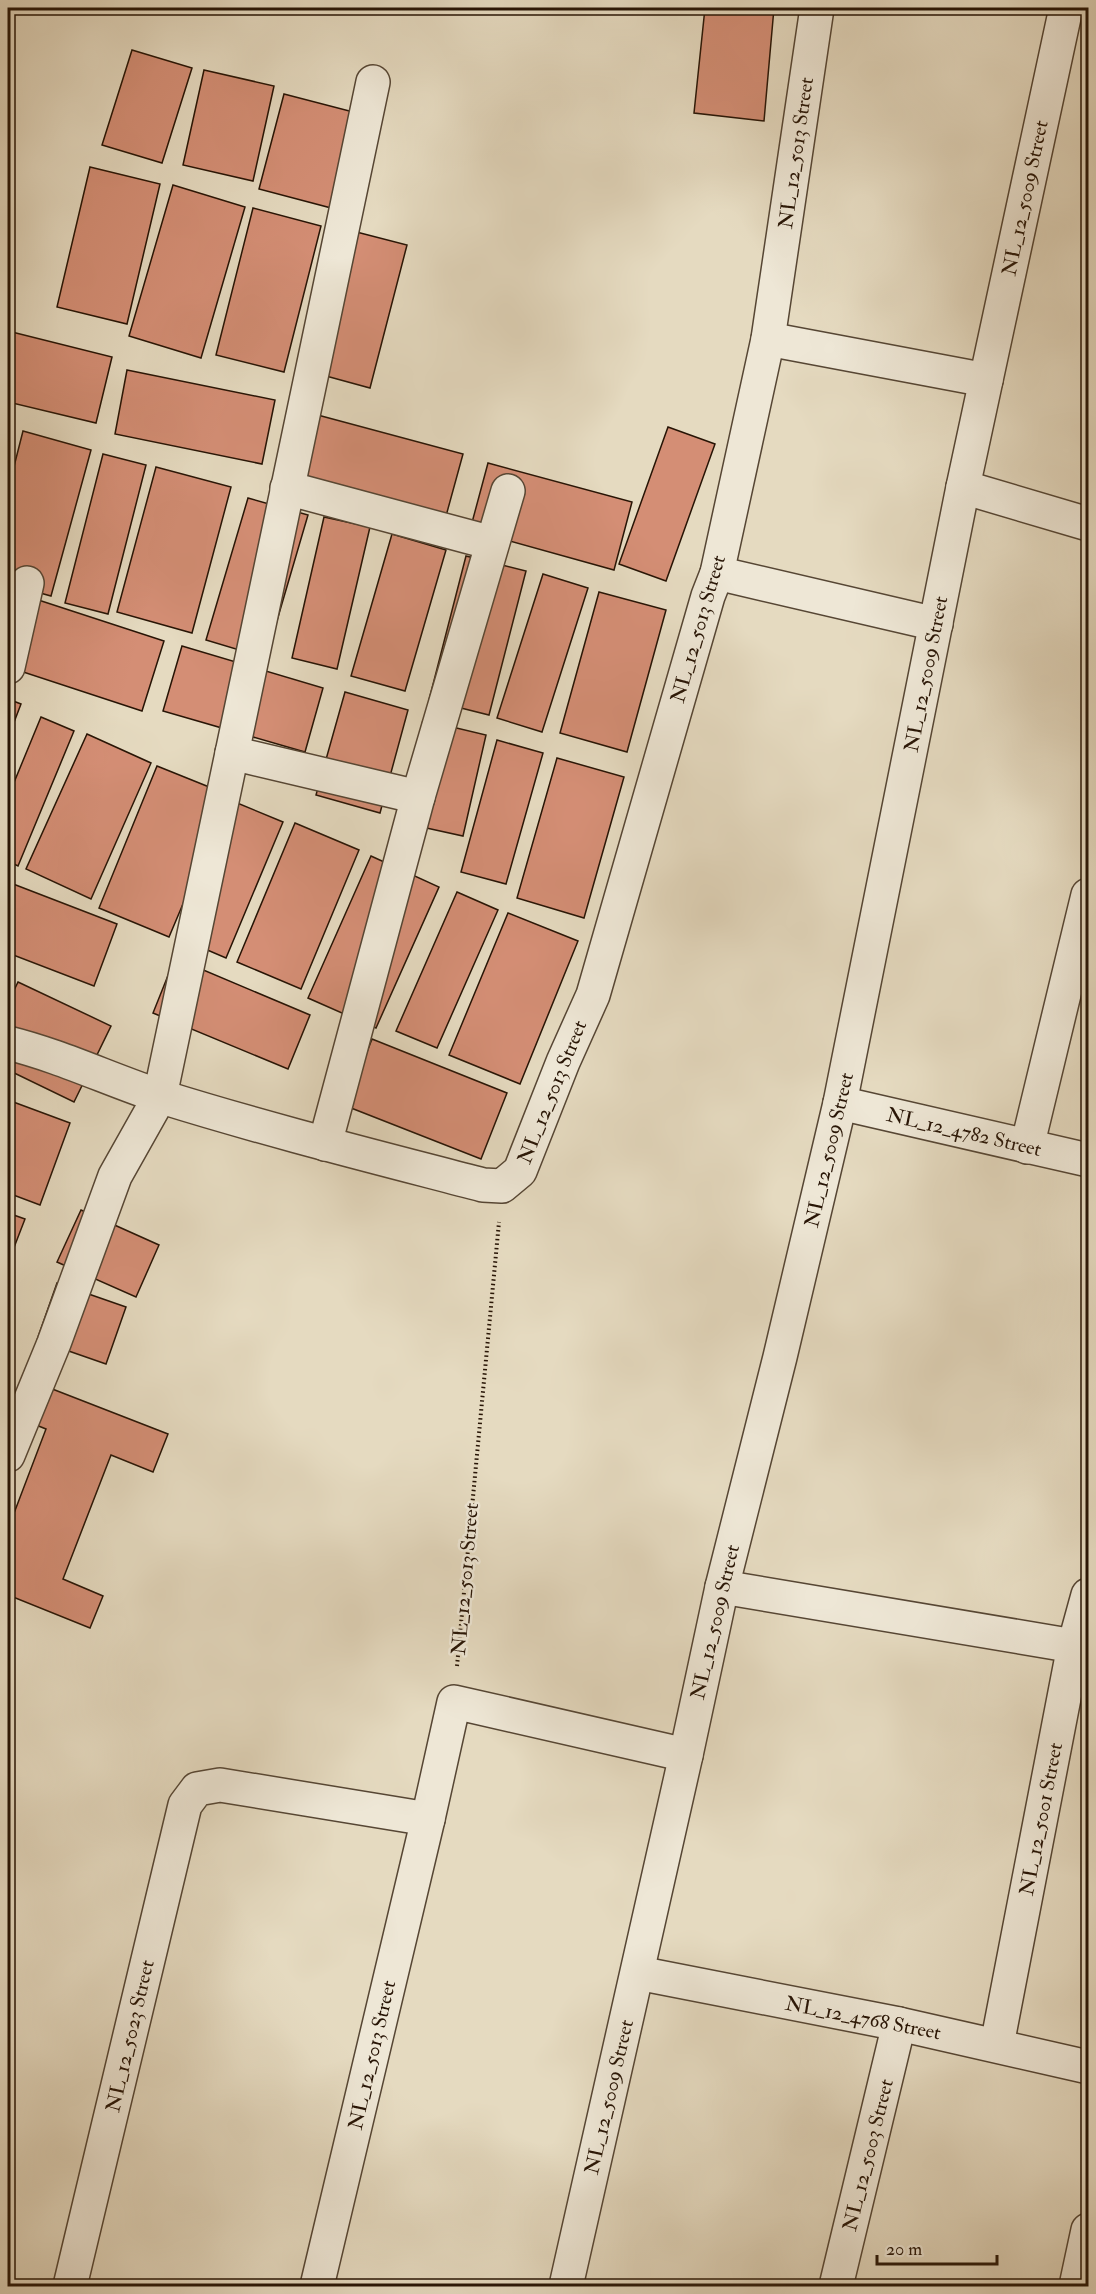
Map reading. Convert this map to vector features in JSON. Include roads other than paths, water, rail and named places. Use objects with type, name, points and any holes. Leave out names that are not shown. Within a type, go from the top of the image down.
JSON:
[{"type":"street","name":"NL_12_5013 Street","points":[[324,1144],[483,1185],[502,1186],[520,1171],[563,1062],[593,995],[708,596],[717,573],[768,339],[817,8]]},
{"type":"street","name":"NL_12_5009 Street","points":[[566,2286],[638,1973],[722,1587],[780,1357],[840,1103],[963,487],[1066,8]]},
{"type":"street","points":[[8,1455],[54,1343],[115,1176],[160,1096],[373,82]]},
{"type":"street","points":[[768,339],[986,380]]},
{"type":"street","points":[[963,487],[1089,524]]},
{"type":"street","points":[[287,488],[492,543]]},
{"type":"street","points":[[8,1043],[32,1049],[160,1096],[324,1144],[418,797],[508,491]]},
{"type":"street","points":[[717,573],[936,624]]},
{"type":"street","points":[[8,667],[27,583]]},
{"type":"street","points":[[232,753],[418,797]]},
{"type":"street","points":[[1027,1147],[1089,895]]},
{"type":"street","name":"NL_12_4782 Street","points":[[840,1103],[1089,1160]]},
{"type":"street","points":[[722,1587],[1074,1646]]},
{"type":"street","name":"NL_12_5001 Street","points":[[997,2045],[1074,1646],[1089,1595]]},
{"type":"street","name":"NL_12_5013 Street","points":[[317,2286],[454,1702],[686,1755]]},
{"type":"street","name":"NL_12_5023 Street","points":[[70,2286],[185,1805],[197,1789],[220,1785],[428,1819]]},
{"type":"street","name":"NL_12_4768 Street","points":[[638,1973],[899,2024],[1089,2067]]},
{"type":"street","name":"NL_12_5003 Street","points":[[836,2286],[899,2024]]},
{"type":"street","points":[[1076,2286],[1089,2230]]}]
